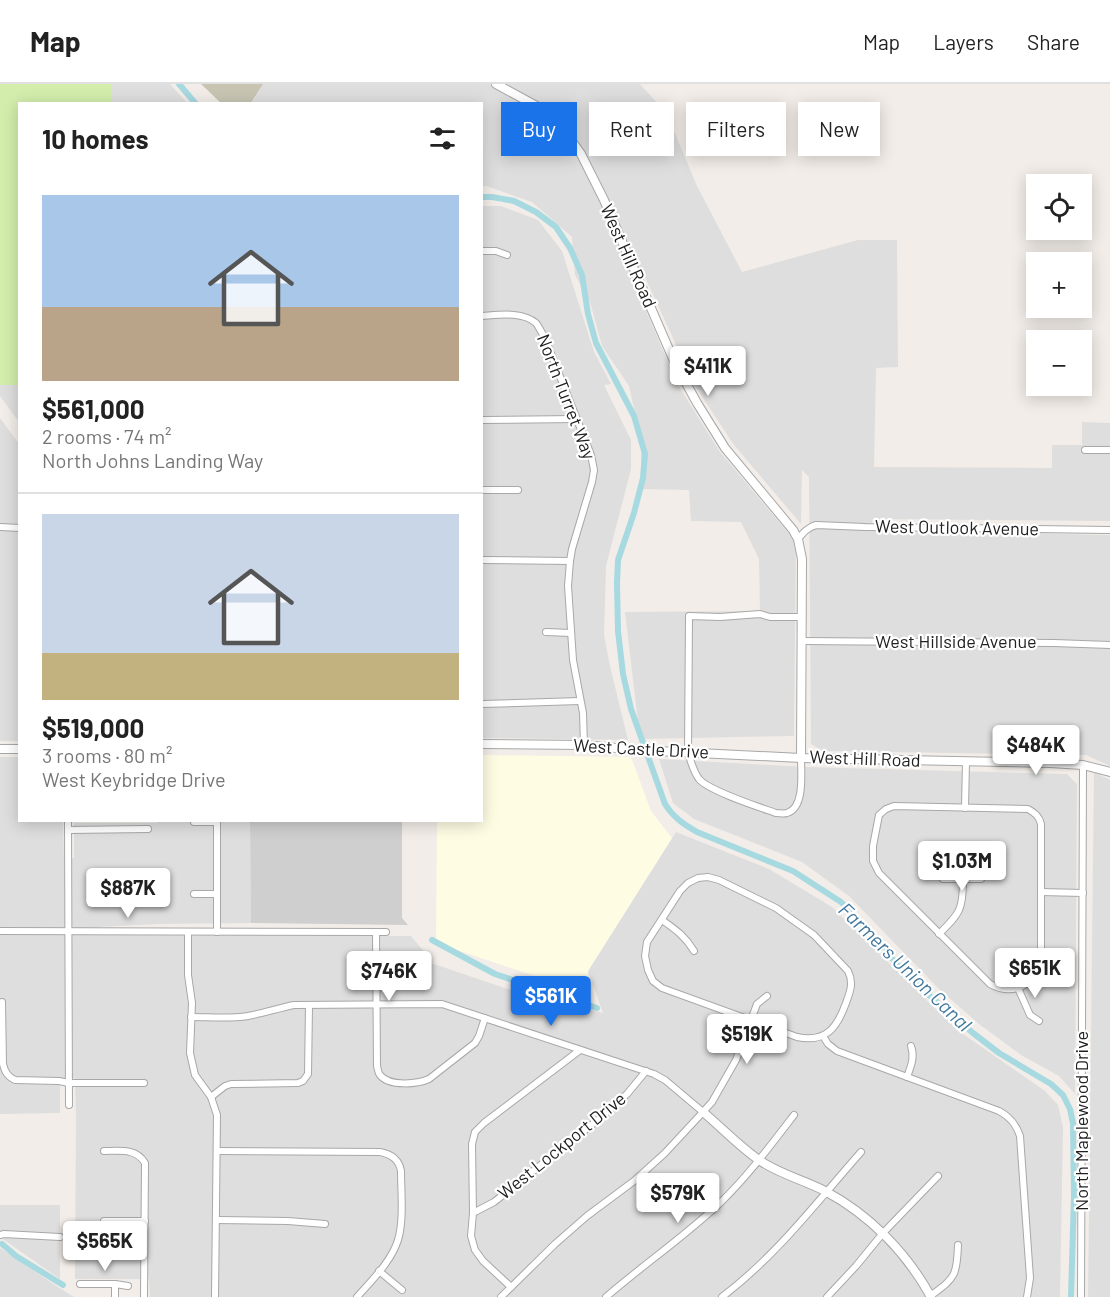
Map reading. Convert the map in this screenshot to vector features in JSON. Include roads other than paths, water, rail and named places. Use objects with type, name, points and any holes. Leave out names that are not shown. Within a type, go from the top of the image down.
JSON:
[{"type":"street","name":"West Hill Road","points":[[496,84],[542,109],[561,126],[577,147],[604,200],[674,361],[697,403],[725,448],[798,539],[802,559],[801,758],[1083,765],[1110,772]]},
{"type":"street","points":[[483,251],[496,251],[507,255]]},
{"type":"street","name":"North Turret Way","points":[[483,316],[511,315],[525,317],[535,323],[544,336],[591,455],[594,470],[592,482],[570,561],[568,586],[573,660],[584,722],[584,745]]},
{"type":"street","points":[[483,420],[577,420]]},
{"type":"street","points":[[1085,450],[1110,450]]},
{"type":"street","points":[[483,490],[518,490]]},
{"type":"street","name":"West Outlook Avenue","points":[[798,539],[806,530],[816,525],[1110,530]]},
{"type":"street","points":[[0,528],[18,528]]},
{"type":"street","points":[[483,560],[570,561]]},
{"type":"street","points":[[801,617],[770,617],[759,614],[720,617],[690,616],[688,753],[699,780],[709,787],[776,813],[787,813],[796,807],[800,797],[801,758]]},
{"type":"street","points":[[546,632],[571,633]]},
{"type":"street","name":"West Hillside Avenue","points":[[801,641],[1110,645]]},
{"type":"street","points":[[483,704],[580,701]]},
{"type":"street","name":"West Castle Drive","points":[[483,744],[584,745],[637,750],[801,758]]},
{"type":"street","points":[[0,749],[18,749]]},
{"type":"street","points":[[965,808],[966,761]]},
{"type":"street","name":"North Maplewood Drive","points":[[1082,1297],[1083,765]]},
{"type":"street","points":[[894,806],[965,808],[1028,809],[1039,817],[1041,824],[1040,964],[1029,982],[1010,990],[990,984],[879,873],[873,861],[873,846],[879,815],[886,809],[894,806]]},
{"type":"street","points":[[68,822],[69,1105]]},
{"type":"street","points":[[217,822],[217,932]]},
{"type":"street","points":[[68,830],[148,829]]},
{"type":"street","points":[[708,877],[719,880],[776,908],[814,935],[848,972],[851,978],[851,989],[841,1017],[835,1026],[823,1036],[806,1039],[662,988],[653,981],[645,956],[647,942],[662,920],[680,891],[688,883],[698,878],[708,877]]},
{"type":"street","points":[[943,879],[981,879]]},
{"type":"street","points":[[939,934],[960,911],[963,880]]},
{"type":"street","points":[[1041,892],[1083,893]]},
{"type":"street","points":[[194,894],[217,894]]},
{"type":"street","points":[[662,920],[681,933],[694,951]]},
{"type":"street","points":[[0,931],[386,932]]},
{"type":"street","points":[[188,932],[188,975],[192,1003],[190,1053],[195,1075],[212,1097],[217,1115],[215,1297]]},
{"type":"street","points":[[376,932],[377,1066],[380,1075],[388,1082],[421,1083],[429,1079],[475,1043],[485,1018]]},
{"type":"street","points":[[1017,988],[1030,1015],[1039,1021]]},
{"type":"street","points":[[501,1297],[555,1244],[587,1216],[634,1181],[665,1153],[712,1102],[736,1060],[757,1004],[767,996]]},
{"type":"street","points":[[2,1002],[3,1064],[4,1071],[9,1077],[15,1080],[69,1083],[144,1083]]},
{"type":"street","points":[[191,1017],[249,1016],[279,1008],[309,1005],[442,1004],[646,1071],[665,1080],[759,1160],[784,1174],[826,1192],[862,1215],[883,1233],[909,1262],[930,1296],[946,1285],[954,1274],[958,1245]]},
{"type":"street","points":[[212,1097],[231,1084],[303,1081],[308,1074],[309,1005]]},
{"type":"street","points":[[823,1036],[828,1044],[837,1051],[1008,1116],[1018,1129],[1020,1136],[1030,1278],[1027,1297]]},
{"type":"street","points":[[907,1077],[913,1060],[911,1046]]},
{"type":"street","points":[[511,1287],[483,1261],[475,1250],[471,1236],[472,1144],[475,1132],[580,1050]]},
{"type":"street","name":"West Lockport Drive","points":[[473,1213],[494,1202],[599,1119],[627,1094],[646,1071]]},
{"type":"street","points":[[606,1297],[722,1201],[759,1160],[794,1115]]},
{"type":"street","points":[[104,1151],[135,1153],[145,1163],[144,1297]]},
{"type":"street","points":[[217,1151],[380,1152],[396,1159],[400,1165],[401,1228],[398,1243],[387,1262],[357,1297]]},
{"type":"street","points":[[722,1297],[770,1257],[861,1152]]},
{"type":"street","points":[[827,1297],[883,1233],[938,1176]]},
{"type":"street","points":[[216,1220],[325,1224]]},
{"type":"street","points":[[104,1221],[146,1221]]},
{"type":"street","points":[[0,1235],[60,1237]]},
{"type":"street","points":[[379,1271],[402,1290]]},
{"type":"street","points":[[80,1284],[128,1286]]},
{"type":"street","points":[[115,1284],[115,1297]]},
{"type":"waterway","name":"Farmers Union Canal","points":[[179,84],[194,102]]},
{"type":"waterway","name":"Farmers Union Canal","points":[[483,197],[514,201],[536,212],[556,227],[570,248],[582,275],[588,314],[596,343],[634,416],[645,454],[643,478],[618,560],[618,631],[623,674],[631,709],[665,804],[671,813],[697,832],[793,871],[841,902],[923,990],[999,1053],[1051,1084],[1063,1095],[1070,1109],[1073,1123],[1074,1196],[1071,1297]]},
{"type":"waterway","points":[[432,940],[495,974],[597,1008]]},
{"type":"waterway","points":[[2,1244],[16,1256],[63,1285]]}]
